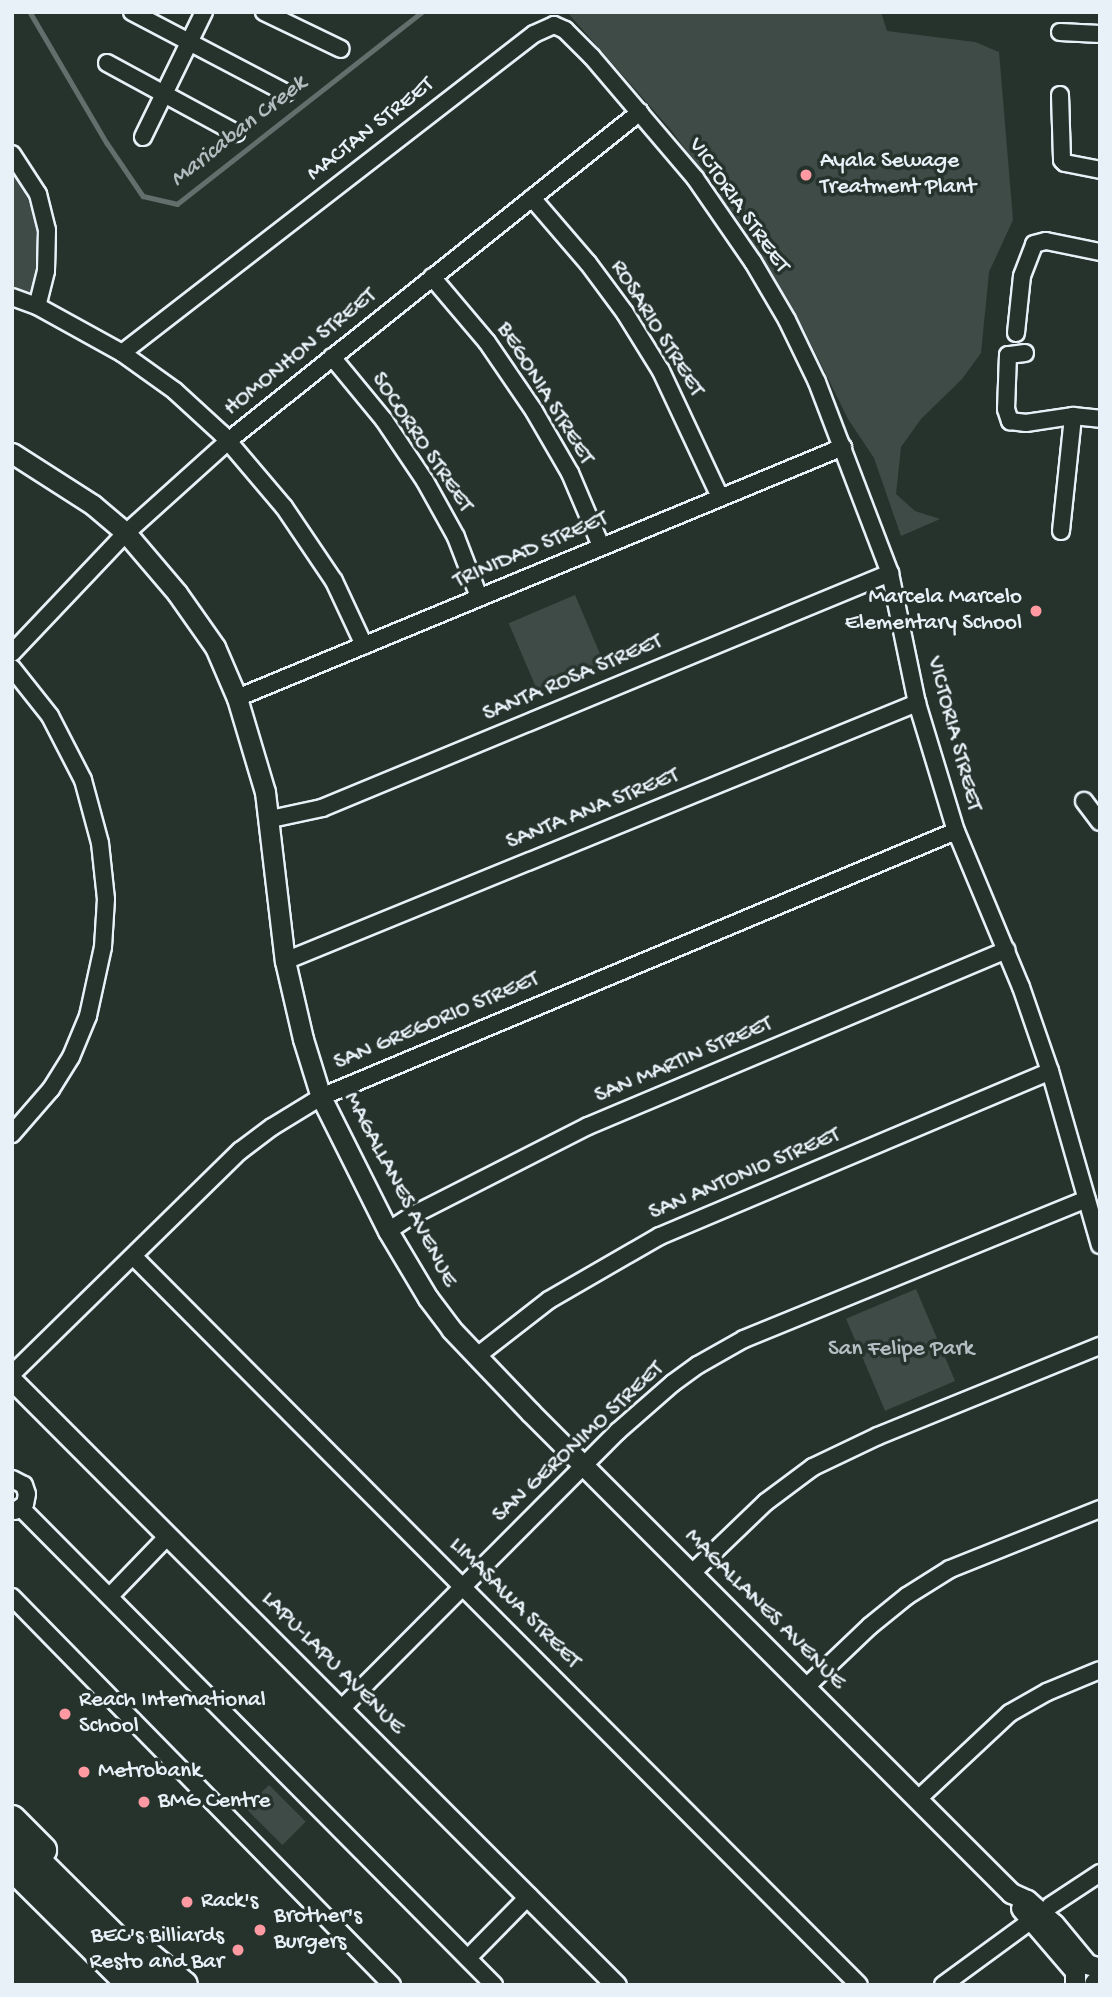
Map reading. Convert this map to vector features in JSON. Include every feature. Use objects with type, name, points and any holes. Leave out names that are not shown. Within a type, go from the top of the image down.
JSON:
[{"type":"highway","points":[[12,1819],[178,1985]]},
{"type":"highway","points":[[12,1837],[161,1985]]},
{"type":"highway","points":[[12,1866],[132,1985]]},
{"type":"highway","points":[[12,1888],[109,1985]]},
{"type":"highway","points":[[143,1951],[184,1985]]},
{"type":"street","points":[[132,12],[286,93]]},
{"type":"street","points":[[143,137],[204,12]]},
{"type":"street","points":[[264,12],[341,49]]},
{"type":"street","name":"MACTAN STREET","points":[[122,353],[544,28],[554,25],[565,30],[640,112]]},
{"type":"street","points":[[1060,32],[1100,34]]},
{"type":"street","points":[[107,63],[236,133]]},
{"type":"street","points":[[1060,95],[1062,159],[1065,163],[1100,170]]},
{"type":"street","name":"HOMONHON STREET","points":[[12,653],[126,533],[228,440],[640,112]]},
{"type":"street","name":"VICTORIA STREET","points":[[640,112],[695,178],[752,262],[787,320],[844,447],[890,573],[917,703],[956,831],[1006,950],[1050,1071],[1100,1245]]},
{"type":"street","points":[[12,154],[38,194],[47,230],[46,271],[37,306]]},
{"type":"street","name":"ROSARIO STREET","points":[[532,198],[588,263],[625,313],[684,417],[720,497]]},
{"type":"street","points":[[1016,333],[1022,276],[1034,244],[1046,241],[1100,252]]},
{"type":"street","name":"BEGONIA STREET","points":[[432,277],[487,342],[534,411],[570,473],[601,546]]},
{"type":"street","points":[[12,297],[37,306],[122,353],[176,391],[228,440],[284,507],[334,580],[364,645]]},
{"type":"street","points":[[1025,353],[1008,355],[1006,409],[1010,421],[1026,423],[1073,416],[1100,419]]},
{"type":"street","name":"SOCORRO STREET","points":[[332,357],[384,421],[425,481],[456,537],[479,597]]},
{"type":"street","points":[[1061,531],[1073,416]]},
{"type":"street","name":"TRINIDAD STREET","points":[[237,698],[844,447]]},
{"type":"street","name":"MAGALLANES AVENUE","points":[[12,453],[93,505],[126,533],[177,593],[215,647],[237,698],[257,760],[271,819],[285,961],[303,1040],[321,1097],[388,1231],[428,1298],[477,1356],[918,1799],[1019,1898],[1027,1900],[1041,1913],[1087,1964],[1100,1968]]},
{"type":"street","name":"SANTA ROSA STREET","points":[[271,819],[322,808],[890,573]]},
{"type":"street","points":[[12,668],[50,716],[83,780],[100,843],[106,899],[103,947],[88,1016],[71,1057],[51,1089],[12,1134]]},
{"type":"street","name":"SANTA ANA STREET","points":[[285,961],[917,703]]},
{"type":"street","points":[[1084,801],[1100,822]]},
{"type":"street","name":"SAN GREGORIO STREET","points":[[12,1374],[240,1152],[272,1126],[321,1097],[956,831]]},
{"type":"street","name":"SAN MARTIN STREET","points":[[388,1231],[413,1214],[588,1126],[1006,950]]},
{"type":"street","name":"SAN ANTONIO STREET","points":[[477,1356],[549,1300],[660,1236],[1050,1071]]},
{"type":"street","name":"SAN GERONIMO STREET","points":[[342,1708],[584,1464],[673,1383],[744,1339],[1087,1199]]},
{"type":"street","name":"LIMASAWA STREET","points":[[134,1257],[859,1985]]},
{"type":"street","points":[[693,1572],[766,1502],[813,1467],[878,1436],[1100,1346]]},
{"type":"street","name":"LAPU-LAPU AVENUE","points":[[12,1380],[342,1708],[615,1985]]},
{"type":"street","points":[[12,1479],[26,1489],[27,1499],[17,1509],[110,1596],[494,1985]]},
{"type":"street","points":[[806,1687],[907,1595],[950,1570],[1100,1509]]},
{"type":"street","points":[[110,1596],[167,1537]]},
{"type":"street","points":[[12,1597],[392,1985]]},
{"type":"street","points":[[918,1799],[1010,1713],[1047,1692],[1100,1670]]},
{"type":"street","points":[[943,1985],[1100,1873]]},
{"type":"street","points":[[468,1958],[529,1896]]},
{"type":"street","name":"MAGALLANES AVENUE","points":[[1041,1913],[1075,1971],[1075,1985]]},
{"type":"green space","points":[[567,12],[881,12],[887,31],[975,42],[999,52],[1013,220],[989,272],[981,353],[962,379],[921,419],[901,447],[896,494],[915,511],[940,519],[901,536],[874,458],[848,419],[804,330],[741,224],[671,130]]},
{"type":"green space","points":[[12,173],[27,198],[41,232],[40,266],[31,291],[24,295],[12,290]]},
{"type":"green space","points":[[575,595],[605,667],[539,695],[509,623]]},
{"type":"green space","name":"San Felipe Park","points":[[916,1289],[955,1381],[885,1411],[846,1319]]},
{"type":"green space","points":[[269,1785],[306,1822],[282,1845],[246,1808]]},
{"type":"waterway","name":"Maricaban Creek","points":[[30,12],[107,143],[143,196],[177,204],[422,12]]},
{"type":"place","name":"Ayala Sewage Treatment Plant","points":[[806,175]]},
{"type":"place","name":"Marcela Marcelo Elementary School","points":[[1036,611]]},
{"type":"place","name":"Reach International School","points":[[65,1714]]},
{"type":"place","name":"Metrobank","points":[[84,1772]]},
{"type":"place","name":"BMG Centre","points":[[144,1802]]},
{"type":"place","name":"Rack's","points":[[187,1902]]},
{"type":"place","name":"Brother's Burgers","points":[[260,1930]]},
{"type":"place","name":"BEC's Billiards Resto and Bar","points":[[238,1950]]}]
